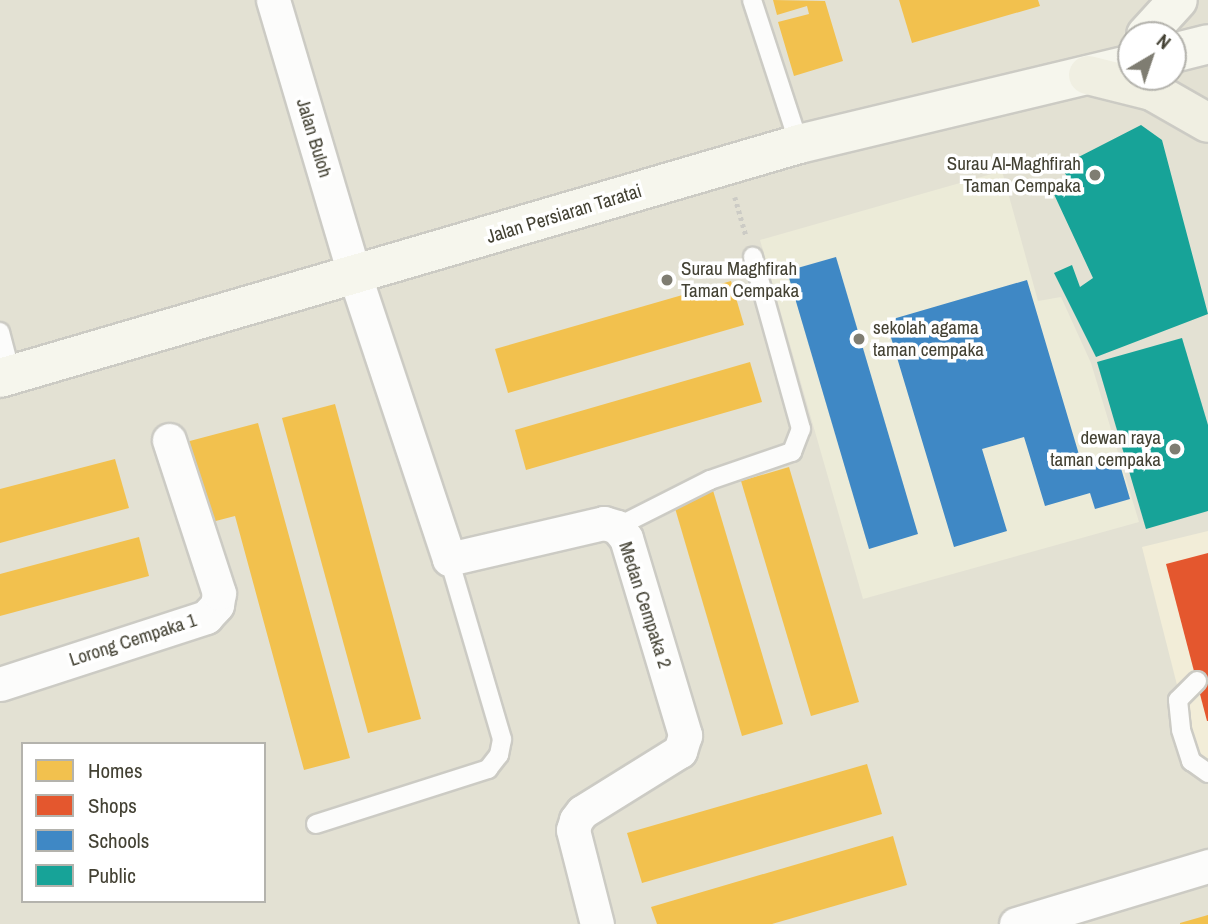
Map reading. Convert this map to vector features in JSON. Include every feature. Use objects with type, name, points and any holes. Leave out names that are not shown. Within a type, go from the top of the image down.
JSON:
[{"type":"main road","points":[[1088,75],[1152,92],[1208,123]]},
{"type":"street","name":"Jalan Buloh","points":[[273,0],[355,276]]},
{"type":"street","points":[[1159,21],[1178,0]]},
{"type":"street","points":[[1187,49],[1208,44]]},
{"type":"street","points":[[1088,75],[1117,57]]},
{"type":"street","name":"Jalan Persiaran Taratai","points":[[6,376],[799,144],[1117,68]]},
{"type":"street","points":[[355,276],[449,559]]},
{"type":"street","name":"Lorong Cempaka 1","points":[[0,684],[206,617],[217,606],[219,593],[169,440]]},
{"type":"street","name":"Medan Cempaka 2","points":[[449,559],[589,525],[617,527],[626,538],[685,735],[680,751],[582,812],[576,820],[573,830],[597,924]]},
{"type":"street","points":[[1031,922],[1208,866]]},
{"type":"lane","points":[[752,0],[799,144]]},
{"type":"lane","points":[[617,527],[710,480],[792,452],[801,429],[752,257]]},
{"type":"lane","points":[[0,332],[6,376]]},
{"type":"lane","points":[[316,824],[488,769],[499,755],[502,739],[449,559]]},
{"type":"lane","points":[[1197,681],[1178,700],[1181,730],[1191,761],[1208,773]]},
{"type":"path","points":[[726,166],[752,257]]},
{"type":"shaded area","points":[[0,0],[1208,0],[1208,924],[0,924]]},
{"type":"shaded area","points":[[1002,171],[1038,301],[1061,297],[1091,363],[1139,522],[863,599],[760,240]]},
{"type":"shaded area","points":[[1208,531],[1208,765],[1195,756],[1142,547]]},
{"type":"building: Homes","points":[[773,0],[825,1],[843,61],[794,76],[778,22],[809,14],[807,6],[777,15]]},
{"type":"building: Homes","points":[[899,0],[1038,0],[1040,6],[912,43]]},
{"type":"building: Homes","points":[[731,281],[744,325],[508,393],[495,349]]},
{"type":"building: Homes","points":[[750,362],[762,402],[526,470],[515,430]]},
{"type":"building: Homes","points":[[335,404],[421,719],[368,733],[282,418]]},
{"type":"building: Homes","points":[[258,423],[350,758],[304,770],[235,516],[208,523],[186,442]]},
{"type":"building: Homes","points":[[115,459],[129,508],[0,543],[0,489]]},
{"type":"building: Homes","points":[[789,467],[859,702],[811,716],[741,481]]},
{"type":"building: Homes","points":[[712,487],[783,724],[742,736],[672,498]]},
{"type":"building: Homes","points":[[139,537],[149,576],[0,616],[0,574]]},
{"type":"building: Homes","points":[[867,764],[882,814],[642,883],[627,833]]},
{"type":"building: Homes","points":[[893,836],[907,885],[772,924],[657,924],[651,907]]},
{"type":"building: Homes","points":[[1208,915],[1208,924],[1180,924],[1180,923]]},
{"type":"building: Shops","points":[[1208,553],[1208,721],[1207,721],[1166,564]]},
{"type":"building: Schools","points":[[836,257],[918,534],[869,549],[787,271]]},
{"type":"building: Schools","points":[[1027,280],[1083,468],[1118,458],[1130,499],[1095,509],[1090,493],[1045,506],[1024,437],[982,449],[1007,531],[954,547],[886,321]]},
{"type":"building: Public","points":[[1141,125],[1162,140],[1208,314],[1096,357],[1054,273],[1072,265],[1080,287],[1093,278],[1052,190],[1070,182],[1061,166]]},
{"type":"building: Public","points":[[1182,338],[1208,425],[1208,511],[1146,529],[1097,362]]},
{"type":"place","name":"Surau Al-Maghfirah Taman Cempaka","points":[[1095,175]]},
{"type":"place","name":"Surau Maghfirah Taman Cempaka","points":[[667,280]]},
{"type":"place","name":"sekolah agama taman cempaka","points":[[859,339]]},
{"type":"place","name":"dewan raya taman cempaka","points":[[1175,449]]}]
